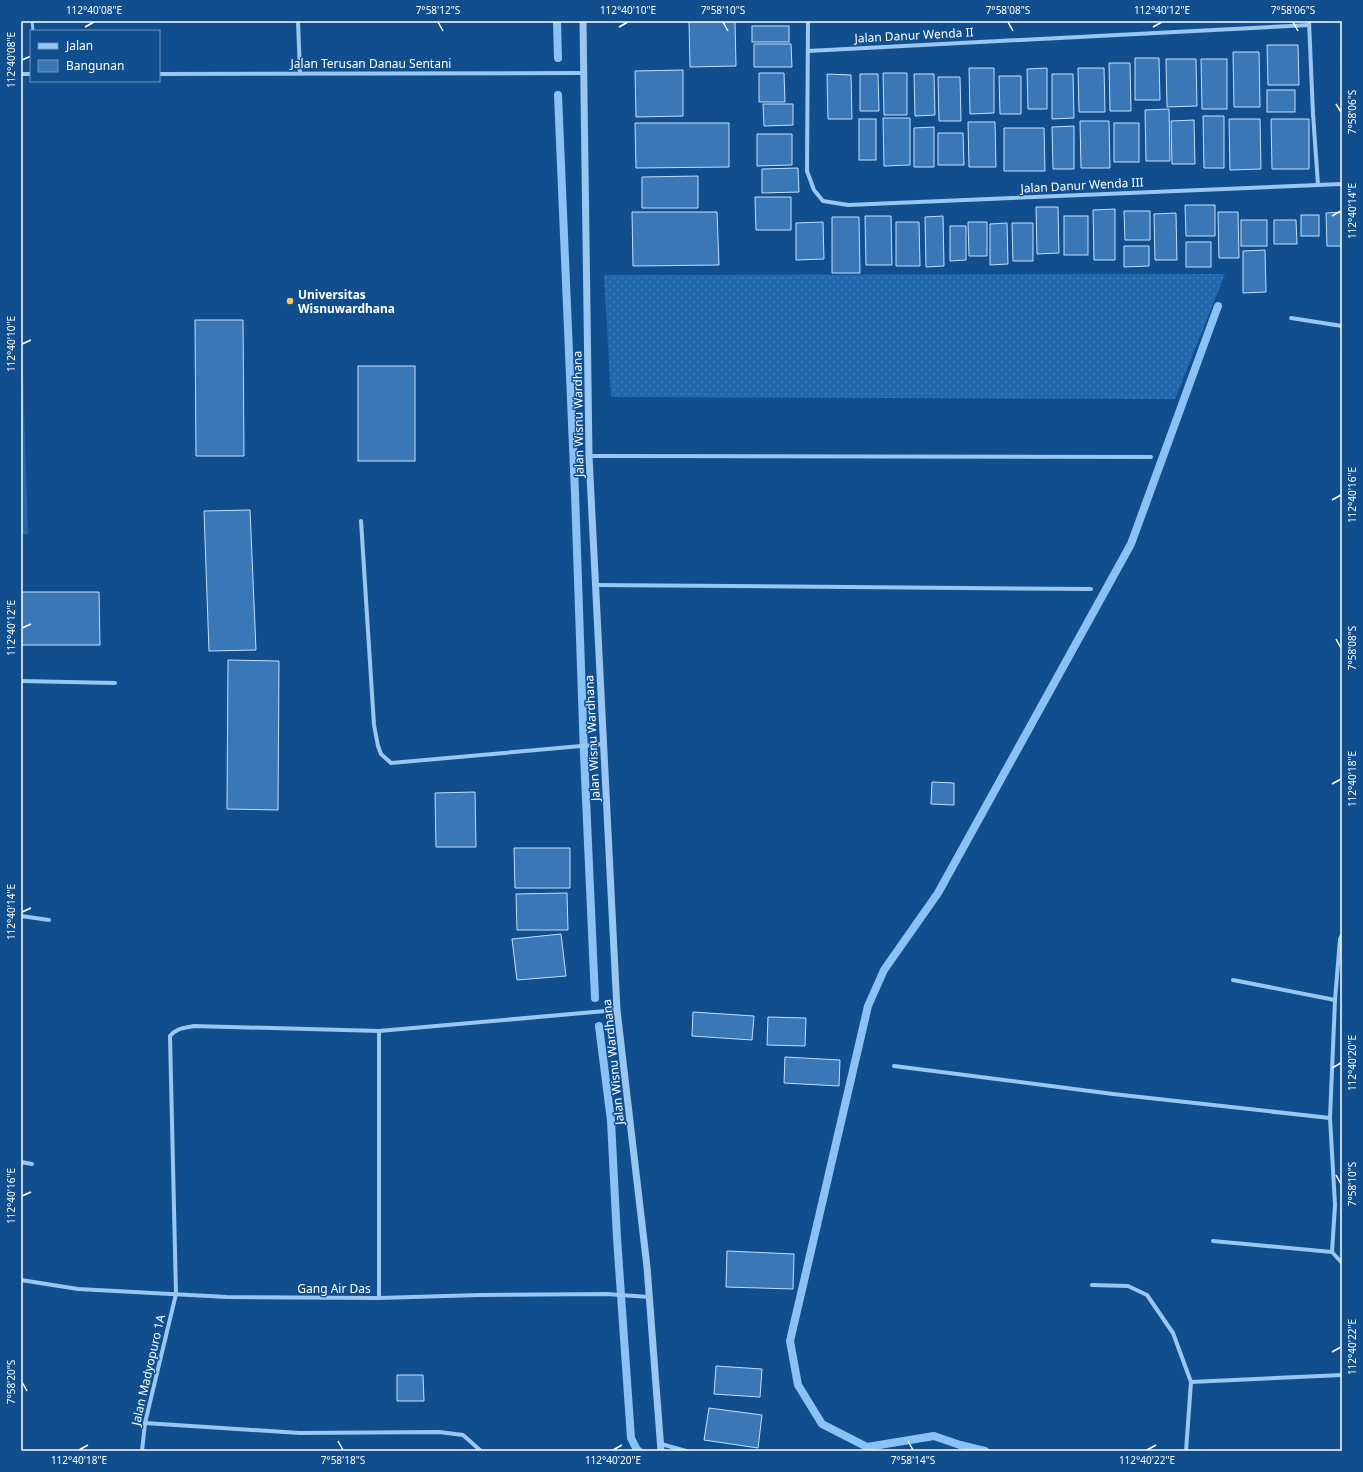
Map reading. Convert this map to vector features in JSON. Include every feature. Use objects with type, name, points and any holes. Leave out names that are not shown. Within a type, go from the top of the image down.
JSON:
[{"type":"street","points":[[298,21],[300,73]]},
{"type":"street","name":"Jalan Wisnu Wardhana","points":[[583,21],[589,456],[617,1010],[647,1266],[648,1297],[661,1447]]},
{"type":"street","points":[[808,21],[808,51]]},
{"type":"street","points":[[1309,23],[1318,185]]},
{"type":"street","name":"Jalan Danur Wenda II","points":[[808,51],[1309,23]]},
{"type":"street","name":"Jalan Danur Wenda III","points":[[808,51],[807,171],[814,190],[823,201],[848,205],[1342,184]]},
{"type":"street","name":"Jalan Terusan Danau Sentani","points":[[160,74],[584,73]]},
{"type":"street","points":[[1291,318],[1342,326]]},
{"type":"street","points":[[589,456],[1151,456]]},
{"type":"street","points":[[361,521],[374,725],[381,754],[392,763],[604,744]]},
{"type":"street","points":[[595,585],[1091,589]]},
{"type":"street","points":[[21,681],[115,683]]},
{"type":"street","points":[[21,916],[50,920]]},
{"type":"street","points":[[1332,1252],[1335,1205],[1330,1118],[1335,1000],[1340,939],[1342,935]]},
{"type":"street","points":[[1233,980],[1335,1000]]},
{"type":"street","name":"Jalan Madyopuro 1A","points":[[142,1451],[145,1423],[176,1294],[170,1036],[173,1032],[180,1028],[194,1026],[379,1031],[617,1010]]},
{"type":"street","points":[[379,1031],[379,1298]]},
{"type":"street","points":[[894,1066],[1113,1094],[1330,1118]]},
{"type":"street","points":[[21,1162],[32,1164]]},
{"type":"street","points":[[1213,1241],[1332,1252],[1342,1263]]},
{"type":"street","name":"Gang Air Das","points":[[21,1280],[78,1289],[227,1297],[379,1298],[479,1295],[607,1294],[648,1297]]},
{"type":"street","points":[[1092,1284],[1128,1286],[1147,1295],[1173,1333],[1191,1382],[1186,1451]]},
{"type":"street","points":[[1191,1382],[1342,1375]]},
{"type":"street","points":[[145,1423],[300,1433],[439,1432],[463,1435],[481,1451]]},
{"type":"street","points":[[661,1447],[686,1451]]},
{"type":"shaded area","points":[[1225,274],[1175,399],[611,397],[604,275]]},
{"type":"shaded area","points":[[22,345],[28,534],[21,534]]},
{"type":"building","points":[[689,21],[735,21],[736,66],[690,67]]},
{"type":"building","points":[[752,26],[789,26],[789,42],[752,42]]},
{"type":"building","points":[[754,44],[791,44],[792,67],[754,67]]},
{"type":"building","points":[[1267,45],[1298,45],[1299,85],[1268,85]]},
{"type":"building","points":[[1233,52],[1259,52],[1260,107],[1234,107]]},
{"type":"building","points":[[1135,58],[1159,58],[1160,100],[1135,100]]},
{"type":"building","points":[[1166,59],[1196,59],[1197,106],[1167,107]]},
{"type":"building","points":[[1201,59],[1227,59],[1227,109],[1202,109]]},
{"type":"building","points":[[1109,63],[1130,63],[1131,111],[1110,111]]},
{"type":"building","points":[[969,68],[994,68],[994,113],[970,114]]},
{"type":"building","points":[[1047,68],[1047,109],[1028,109],[1027,69]]},
{"type":"building","points":[[1078,68],[1104,68],[1105,112],[1079,112]]},
{"type":"building","points":[[683,70],[683,116],[636,117],[635,71]]},
{"type":"building","points":[[759,73],[784,73],[785,102],[759,102]]},
{"type":"building","points":[[883,73],[907,73],[907,115],[884,115]]},
{"type":"building","points":[[827,74],[851,75],[852,119],[828,119]]},
{"type":"building","points":[[860,74],[878,74],[879,111],[860,111]]},
{"type":"building","points":[[914,74],[934,74],[935,115],[915,116]]},
{"type":"building","points":[[1052,74],[1073,74],[1074,118],[1052,119]]},
{"type":"building","points":[[999,76],[1021,76],[1021,114],[1000,114]]},
{"type":"building","points":[[938,77],[960,77],[961,121],[939,121]]},
{"type":"building","points":[[1267,90],[1295,90],[1295,112],[1267,112]]},
{"type":"building","points":[[763,104],[793,104],[793,125],[764,126]]},
{"type":"building","points":[[1169,109],[1170,161],[1146,161],[1145,110]]},
{"type":"building","points":[[1203,116],[1224,116],[1224,168],[1204,168]]},
{"type":"building","points":[[883,118],[910,118],[910,165],[884,166]]},
{"type":"building","points":[[859,119],[876,119],[876,160],[859,160]]},
{"type":"building","points":[[1229,119],[1260,119],[1261,169],[1230,170]]},
{"type":"building","points":[[1271,119],[1309,119],[1309,169],[1272,169]]},
{"type":"building","points":[[1194,120],[1195,164],[1172,164],[1171,121]]},
{"type":"building","points":[[1080,121],[1109,121],[1110,168],[1081,168]]},
{"type":"building","points":[[968,122],[995,122],[996,167],[969,167]]},
{"type":"building","points":[[635,123],[729,123],[729,167],[636,168]]},
{"type":"building","points":[[1114,123],[1139,123],[1139,162],[1114,162]]},
{"type":"building","points":[[1074,126],[1074,169],[1053,169],[1052,127]]},
{"type":"building","points":[[934,127],[934,167],[914,167],[914,128]]},
{"type":"building","points":[[1004,128],[1044,128],[1045,171],[1004,171]]},
{"type":"building","points":[[938,133],[963,133],[964,165],[938,165]]},
{"type":"building","points":[[757,134],[792,134],[792,165],[757,166]]},
{"type":"building","points":[[798,168],[799,192],[762,193],[762,169]]},
{"type":"building","points":[[698,176],[698,208],[642,208],[642,177]]},
{"type":"building","points":[[755,197],[791,197],[791,230],[756,230]]},
{"type":"building","points":[[1185,205],[1215,205],[1215,236],[1186,236]]},
{"type":"building","points":[[1036,207],[1058,207],[1059,253],[1037,254]]},
{"type":"building","points":[[1115,209],[1115,260],[1094,260],[1093,210]]},
{"type":"building","points":[[1124,211],[1150,211],[1150,240],[1125,240]]},
{"type":"building","points":[[632,212],[717,212],[719,265],[633,266]]},
{"type":"building","points":[[1218,212],[1238,212],[1239,258],[1219,258]]},
{"type":"building","points":[[1342,212],[1342,246],[1327,246],[1326,213]]},
{"type":"building","points":[[1176,213],[1177,260],[1155,260],[1154,214]]},
{"type":"building","points":[[1301,215],[1319,215],[1319,236],[1301,236]]},
{"type":"building","points":[[865,216],[891,216],[892,265],[866,265]]},
{"type":"building","points":[[943,216],[944,266],[926,267],[925,217]]},
{"type":"building","points":[[1064,216],[1088,216],[1088,255],[1064,255]]},
{"type":"building","points":[[832,217],[859,217],[860,273],[832,273]]},
{"type":"building","points":[[1241,220],[1267,220],[1267,246],[1241,246]]},
{"type":"building","points":[[1274,220],[1296,220],[1297,244],[1274,244]]},
{"type":"building","points":[[823,222],[824,259],[796,260],[796,223]]},
{"type":"building","points":[[896,222],[919,222],[920,266],[896,266]]},
{"type":"building","points":[[968,222],[987,222],[987,256],[969,256]]},
{"type":"building","points":[[1007,223],[1008,264],[990,265],[990,224]]},
{"type":"building","points":[[1012,223],[1033,223],[1033,261],[1013,261]]},
{"type":"building","points":[[950,226],[966,226],[966,260],[950,261]]},
{"type":"building","points":[[1186,242],[1211,242],[1211,267],[1186,267]]},
{"type":"building","points":[[1124,246],[1149,246],[1149,266],[1124,267]]},
{"type":"building","points":[[1265,250],[1266,292],[1243,293],[1243,251]]},
{"type":"building","points":[[195,320],[243,320],[244,456],[196,456]]},
{"type":"building","points":[[358,366],[415,366],[415,461],[358,461]]},
{"type":"building","points":[[250,510],[256,650],[209,651],[204,511]]},
{"type":"building","points":[[21,592],[99,592],[100,645],[21,645]]},
{"type":"building","points":[[228,660],[279,661],[278,810],[227,809]]},
{"type":"building","points":[[932,782],[954,783],[954,805],[931,804]]},
{"type":"building","points":[[475,792],[476,847],[436,847],[435,793]]},
{"type":"building","points":[[514,848],[570,848],[570,888],[515,888]]},
{"type":"building","points":[[567,893],[568,930],[517,930],[516,894]]},
{"type":"building","points":[[561,934],[566,976],[517,980],[512,939]]},
{"type":"building","points":[[693,1012],[754,1016],[752,1040],[692,1036]]},
{"type":"building","points":[[768,1017],[806,1018],[805,1046],[767,1045]]},
{"type":"building","points":[[785,1057],[840,1060],[839,1086],[784,1083]]},
{"type":"building","points":[[727,1251],[794,1254],[793,1289],[726,1287]]},
{"type":"building","points":[[716,1366],[762,1369],[760,1397],[714,1394]]},
{"type":"building","points":[[397,1375],[423,1375],[424,1401],[397,1401]]},
{"type":"building","points":[[709,1408],[762,1415],[758,1448],[704,1440]]},
{"type":"waterway","points":[[557,21],[558,58]]},
{"type":"waterway","points":[[558,95],[595,998]]},
{"type":"waterway","points":[[985,1451],[960,1445],[934,1436],[867,1447],[822,1424],[798,1385],[790,1341],[868,1006],[884,970],[938,893],[1131,544],[1218,306]]},
{"type":"waterway","points":[[599,1026],[611,1121],[617,1238],[631,1438],[639,1451]]},
{"type":"place","name":"Universitas Wisnuwardhana","points":[[290,301]]}]
